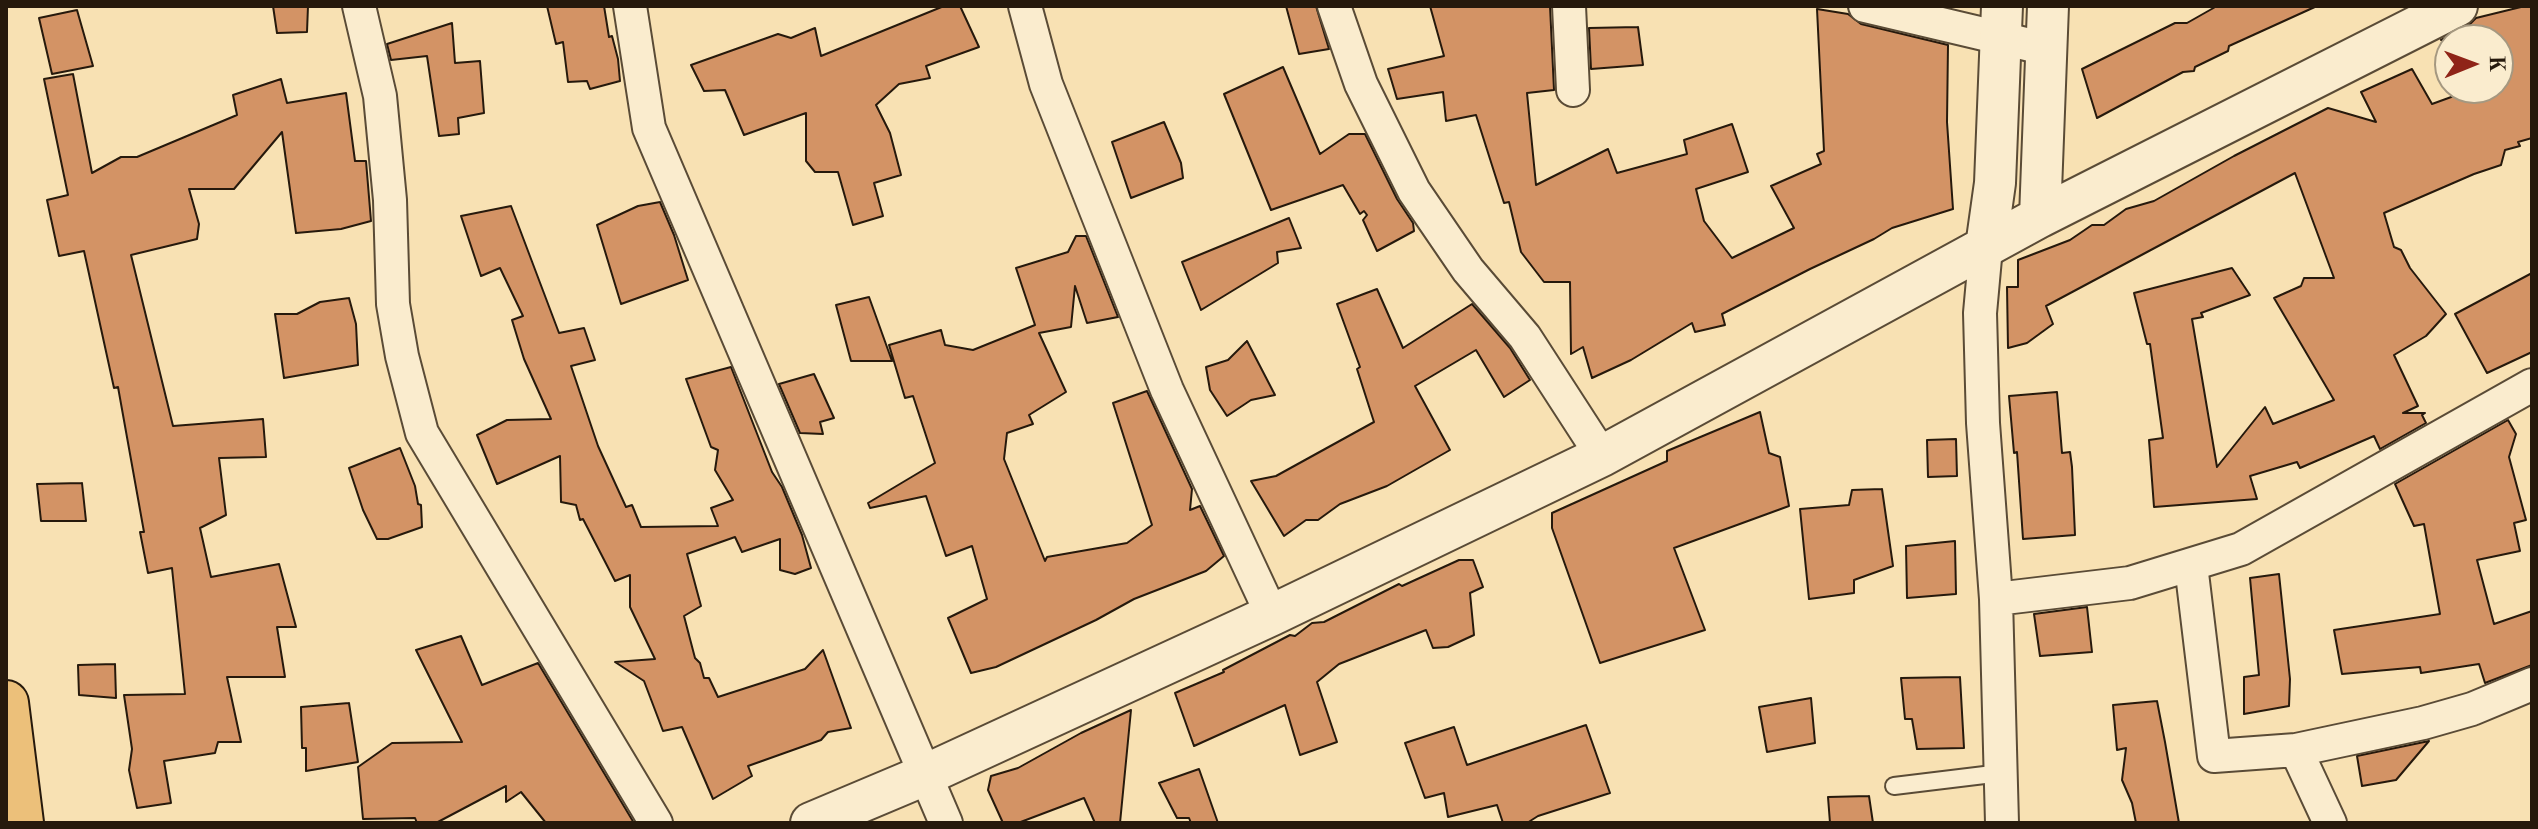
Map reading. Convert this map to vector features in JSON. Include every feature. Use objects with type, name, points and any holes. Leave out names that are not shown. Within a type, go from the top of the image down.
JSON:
[{"type":"highway","points":[[6,703],[21,823]]},
{"type":"street","points":[[359,6],[380,96],[390,200],[393,304],[402,356],[422,433],[656,823]]},
{"type":"street","points":[[630,6],[649,128],[946,823]]},
{"type":"street","points":[[1025,6],[1046,84],[1167,390],[1272,615]]},
{"type":"street","points":[[1334,6],[1361,84],[1414,191],[1468,270],[1525,337],[1602,456]]},
{"type":"street","points":[[1569,6],[1573,90]]},
{"type":"street","points":[[1865,6],[2001,22],[2047,49]]},
{"type":"street","points":[[2040,217],[2048,6]]},
{"type":"street","points":[[811,823],[925,775],[1272,615],[1602,456],[2040,217],[2457,6]]},
{"type":"street","points":[[2001,22],[1995,183],[1986,247],[1980,329],[1983,423],[1996,599],[2002,823]]},
{"type":"street","points":[[1996,599],[2130,583],[2241,549],[2532,385]]},
{"type":"street","points":[[2191,565],[2214,756],[2296,750],[2435,719],[2472,709],[2532,684]]},
{"type":"street","points":[[2296,750],[2330,823]]},
{"type":"lane","points":[[1894,786],[2001,773]]},
{"type":"building","points":[[273,6],[308,6],[307,32],[277,33]]},
{"type":"building","points":[[547,6],[604,6],[609,37],[612,36],[618,59],[620,81],[590,89],[587,81],[568,82],[563,42],[556,44]]},
{"type":"building","points":[[944,6],[960,6],[979,47],[926,66],[930,78],[899,84],[876,105],[890,133],[901,175],[874,183],[883,216],[853,225],[838,172],[815,172],[806,161],[806,113],[744,135],[725,90],[704,91],[691,65],[778,34],[791,38],[815,28],[821,56]]},
{"type":"building","points":[[1286,6],[1316,6],[1329,49],[1299,54]]},
{"type":"building","points":[[1430,6],[1550,6],[1554,90],[1527,93],[1536,185],[1608,149],[1617,173],[1687,154],[1684,140],[1732,124],[1748,172],[1696,189],[1704,221],[1732,258],[1794,228],[1771,186],[1821,164],[1817,154],[1824,151],[1817,9],[1848,14],[1861,24],[1948,45],[1947,122],[1953,209],[1892,228],[1722,314],[1725,325],[1695,332],[1692,323],[1631,360],[1592,378],[1583,347],[1571,354],[1570,282],[1544,282],[1521,252],[1509,202],[1504,203],[1476,115],[1446,121],[1443,92],[1397,99],[1388,69],[1444,56]]},
{"type":"building","points":[[2217,6],[2317,6],[2229,46],[2228,51],[2195,67],[2194,71],[2183,72],[2097,118],[2082,69],[2175,23],[2187,23]]},
{"type":"building","points":[[2532,6],[2532,138],[2518,142],[2520,146],[2505,150],[2501,165],[2384,213],[2394,247],[2401,250],[2410,268],[2446,314],[2426,336],[2394,355],[2418,406],[2403,413],[2425,413],[2422,415],[2426,423],[2380,449],[2374,436],[2300,468],[2297,462],[2250,476],[2257,499],[2154,507],[2149,440],[2163,438],[2150,344],[2147,344],[2134,293],[2232,268],[2250,295],[2192,319],[2217,467],[2265,407],[2273,424],[2334,400],[2274,298],[2301,286],[2304,278],[2334,278],[2295,173],[2046,306],[2053,324],[2027,343],[2008,348],[2007,287],[2018,287],[2018,260],[2070,240],[2092,225],[2104,225],[2126,209],[2154,201],[2328,108],[2376,122],[2361,92],[2412,69],[2432,104],[2514,104],[2514,24],[2470,24],[2476,18]]},
{"type":"building","points":[[77,10],[93,66],[52,74],[39,18]]},
{"type":"building","points":[[452,23],[455,63],[480,61],[484,113],[458,118],[459,134],[439,136],[427,56],[391,60],[387,44]]},
{"type":"building","points":[[1638,27],[1643,65],[1591,69],[1589,28]]},
{"type":"building","points":[[1283,67],[1320,154],[1349,134],[1365,134],[1397,199],[1413,223],[1414,231],[1377,251],[1363,220],[1367,215],[1364,211],[1360,214],[1343,185],[1271,210],[1224,94]]},
{"type":"building","points":[[73,74],[92,173],[121,157],[137,157],[237,115],[233,95],[281,79],[287,103],[346,93],[355,161],[366,161],[371,221],[341,229],[296,233],[282,132],[234,189],[189,189],[199,224],[197,239],[131,255],[173,426],[263,419],[266,457],[219,458],[226,515],[200,528],[211,577],[279,564],[296,627],[277,627],[285,677],[227,677],[241,742],[218,742],[215,753],[164,761],[171,803],[137,808],[129,770],[132,749],[124,695],[185,694],[172,568],[148,573],[140,532],[144,532],[118,387],[114,388],[84,251],[59,256],[47,200],[68,195],[44,79]]},
{"type":"building","points":[[1164,122],[1181,163],[1183,178],[1131,198],[1112,142]]},
{"type":"building","points":[[660,202],[688,280],[621,304],[597,225],[638,206]]},
{"type":"building","points":[[511,206],[559,333],[584,328],[595,360],[571,366],[598,446],[626,507],[632,505],[641,527],[718,526],[711,508],[733,500],[715,470],[718,450],[711,447],[686,379],[731,367],[772,472],[782,487],[802,535],[811,568],[795,574],[780,570],[780,539],[742,552],[735,537],[687,554],[701,606],[684,616],[695,658],[700,663],[704,678],[709,678],[718,697],[805,669],[823,650],[851,728],[828,732],[821,740],[748,766],[752,776],[713,799],[682,727],[663,731],[644,681],[615,662],[655,659],[630,607],[630,575],[615,581],[583,519],[580,520],[576,505],[561,502],[560,456],[497,484],[477,435],[507,420],[551,419],[524,359],[512,320],[523,316],[500,268],[481,276],[461,216]]},
{"type":"building","points":[[1289,218],[1301,248],[1277,252],[1278,263],[1201,310],[1182,262]]},
{"type":"building","points":[[1076,236],[1086,236],[1118,317],[1087,323],[1075,286],[1071,327],[1039,333],[1066,392],[1029,415],[1033,424],[1007,433],[1004,459],[1045,561],[1047,557],[1127,543],[1152,525],[1113,403],[1147,391],[1192,489],[1190,510],[1200,506],[1224,556],[1206,571],[1134,599],[996,667],[971,673],[948,618],[987,599],[972,546],[946,556],[926,496],[870,508],[868,503],[935,463],[913,396],[905,398],[889,345],[941,330],[945,345],[973,350],[1035,325],[1016,268],[1068,252]]},
{"type":"building","points":[[2532,273],[2532,352],[2487,373],[2455,314]]},
{"type":"building","points":[[1377,289],[1403,348],[1472,304],[1510,348],[1530,380],[1504,397],[1476,350],[1415,386],[1450,450],[1387,486],[1340,504],[1318,520],[1306,520],[1284,536],[1251,481],[1276,476],[1374,422],[1357,369],[1360,367],[1337,304]]},
{"type":"building","points":[[869,297],[892,361],[851,361],[836,305]]},
{"type":"building","points":[[349,298],[356,324],[358,365],[284,378],[275,314],[297,314],[320,302]]},
{"type":"building","points":[[1247,341],[1275,395],[1251,400],[1227,416],[1210,390],[1206,367],[1228,360]]},
{"type":"building","points":[[814,374],[834,418],[820,422],[823,434],[800,433],[779,384]]},
{"type":"building","points":[[2057,392],[2062,453],[2070,452],[2072,467],[2075,535],[2023,539],[2017,452],[2014,453],[2009,396]]},
{"type":"building","points":[[1760,412],[1769,453],[1780,457],[1789,506],[1674,548],[1705,630],[1600,663],[1552,528],[1552,513],[1667,461],[1667,451]]},
{"type":"building","points":[[2508,420],[2516,434],[2509,457],[2526,520],[2514,523],[2520,551],[2477,560],[2494,624],[2532,611],[2532,665],[2485,683],[2479,664],[2421,673],[2420,667],[2342,674],[2334,630],[2440,614],[2424,524],[2414,526],[2395,484]]},
{"type":"building","points":[[1956,439],[1957,476],[1928,477],[1927,440]]},
{"type":"building","points":[[400,448],[415,486],[418,504],[421,505],[422,527],[388,539],[377,539],[349,468]]},
{"type":"building","points":[[82,483],[86,521],[41,521],[37,484]]},
{"type":"building","points":[[1882,489],[1893,566],[1854,580],[1854,593],[1809,599],[1800,509],[1849,505],[1852,490]]},
{"type":"building","points":[[1955,541],[1956,594],[1907,598],[1906,546]]},
{"type":"building","points":[[1459,560],[1473,560],[1483,587],[1470,593],[1474,635],[1448,647],[1433,648],[1426,630],[1339,664],[1317,682],[1337,742],[1300,755],[1285,705],[1194,746],[1175,693],[1224,672],[1290,635],[1295,636],[1312,623],[1324,622],[1399,584],[1402,586]]},
{"type":"building","points":[[2279,574],[2290,679],[2289,706],[2244,714],[2244,677],[2259,675],[2250,578]]},
{"type":"building","points":[[2087,607],[2092,652],[2040,656],[2034,614]]},
{"type":"building","points":[[461,636],[482,685],[538,663],[634,823],[546,823],[521,792],[506,802],[506,786],[436,823],[417,823],[415,818],[363,819],[358,767],[392,743],[462,742],[416,650]]},
{"type":"building","points":[[115,664],[116,698],[79,695],[78,665]]},
{"type":"building","points":[[1960,677],[1964,748],[1917,749],[1912,719],[1905,719],[1901,678]]},
{"type":"building","points":[[1811,698],[1815,743],[1767,752],[1759,707]]},
{"type":"building","points":[[2157,701],[2179,823],[2136,823],[2122,780],[2126,748],[2117,750],[2113,705]]},
{"type":"building","points":[[349,703],[358,762],[306,771],[301,707]]},
{"type":"building","points":[[1131,710],[1120,823],[1095,823],[1084,798],[1018,823],[1003,823],[988,790],[991,776],[1018,768]]},
{"type":"building","points":[[1586,725],[1610,793],[1538,816],[1527,823],[1503,823],[1497,805],[1448,817],[1444,793],[1425,798],[1405,743],[1454,727],[1467,765]]},
{"type":"building","points":[[2429,741],[2396,780],[2362,786],[2357,756]]},
{"type":"building","points":[[1199,769],[1218,823],[1191,823],[1189,818],[1177,818],[1159,783]]},
{"type":"building","points":[[1869,796],[1873,823],[1830,823],[1828,797]]}]
